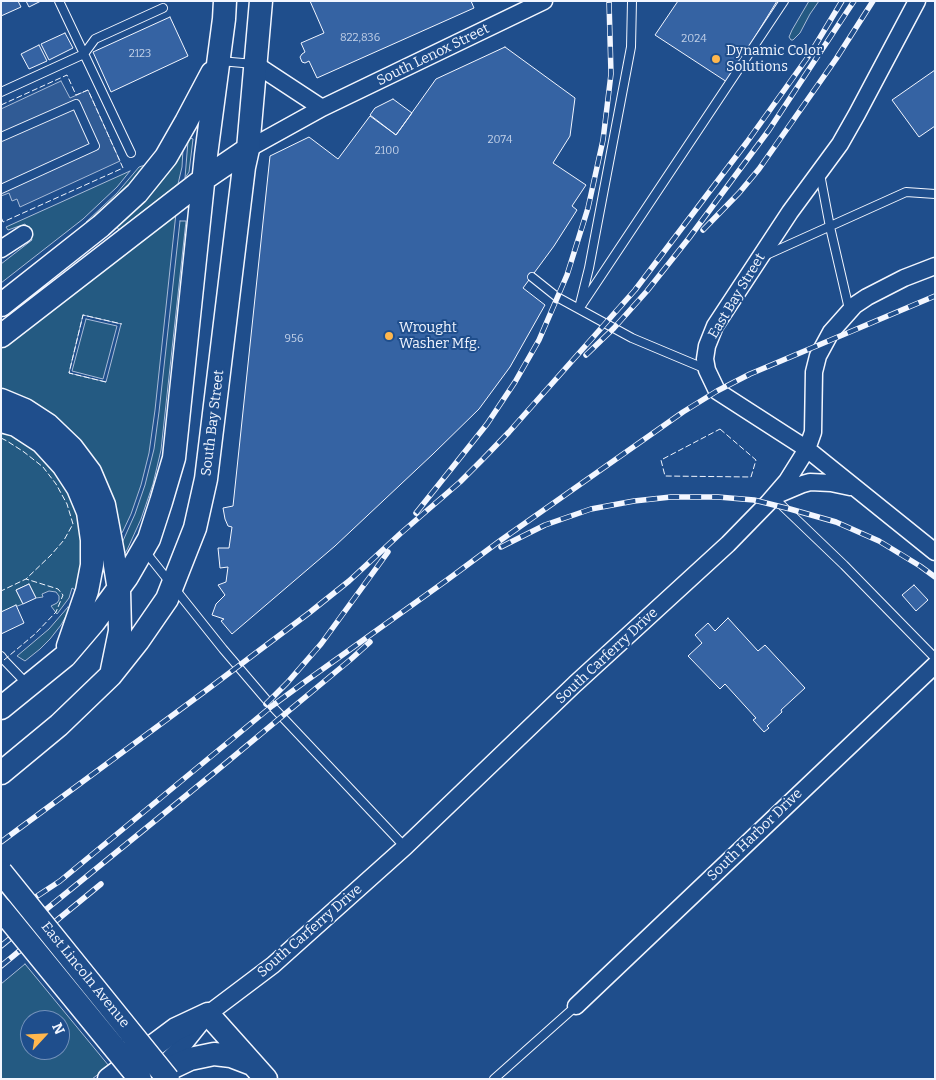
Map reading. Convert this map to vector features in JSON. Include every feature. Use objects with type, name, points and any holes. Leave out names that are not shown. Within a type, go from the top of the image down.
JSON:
[{"type":"main road","points":[[1,708],[65,656],[119,590],[149,539],[161,502],[174,458],[225,1]]},
{"type":"main road","name":"South Bay Street","points":[[1,773],[59,725],[111,675],[166,599],[195,528],[206,479],[244,167],[248,148],[261,1]]},
{"type":"main road","points":[[1,305],[101,226],[137,193],[166,158],[219,61]]},
{"type":"main road","points":[[1,336],[204,179],[248,148]]},
{"type":"main road","points":[[1,400],[25,410],[48,425],[72,448],[90,472],[104,505],[119,590],[120,631],[111,675]]},
{"type":"main road","points":[[1,421],[16,425],[42,442],[63,465],[78,488],[88,512],[92,540],[92,565],[87,590],[65,656]]},
{"type":"main road","name":"East Lincoln Avenue","points":[[1,872],[152,1078]]},
{"type":"main road","name":"East Lincoln Avenue","points":[[1,908],[152,1078]]},
{"type":"main road","points":[[208,1014],[261,1072]]},
{"type":"main road","name":"South Carferry Drive","points":[[109,1079],[176,1029],[208,1014]]},
{"type":"main road","points":[[152,1078],[190,1059],[214,1054],[231,1056],[261,1072]]},
{"type":"street","name":"South Lenox Street","points":[[248,148],[322,108],[544,1]]},
{"type":"street","name":"East Bay Street","points":[[917,1],[840,144],[790,212],[715,326],[707,346],[705,359],[707,370],[718,391],[806,449],[935,552]]},
{"type":"street","points":[[256,64],[322,108]]},
{"type":"street","points":[[4,245],[24,234]]},
{"type":"street","name":"South Carferry Drive","points":[[152,1078],[184,1044],[208,1014],[272,965],[405,848],[575,684],[728,544],[787,481],[806,449],[813,432],[814,372],[818,356],[832,332],[855,306],[867,297],[904,278],[935,266]]},
{"type":"street","points":[[773,497],[810,482],[831,483],[854,488]]},
{"type":"street","name":"South Harbor Drive","points":[[576,1006],[935,665]]},
{"type":"lane","points":[[58,1],[131,153]]},
{"type":"lane","points":[[579,309],[589,268],[631,47],[632,1]]},
{"type":"lane","points":[[579,309],[784,1]]},
{"type":"lane","points":[[1,92],[84,54],[94,39],[163,8]]},
{"type":"lane","points":[[219,61],[256,64]]},
{"type":"lane","points":[[1,137],[76,104],[95,146],[1,189]]},
{"type":"lane","points":[[820,172],[830,227],[850,311]]},
{"type":"lane","points":[[760,258],[906,192],[935,194]]},
{"type":"lane","points":[[532,277],[557,297],[632,338],[707,370]]},
{"type":"lane","points":[[773,497],[844,564],[935,658]]},
{"type":"lane","points":[[143,549],[270,704],[405,848]]},
{"type":"lane","points":[[1,656],[29,685]]},
{"type":"lane","points":[[494,1079],[576,1006]]},
{"type":"shaded area","points":[[809,1],[819,1],[800,33],[791,40],[789,37],[792,30]]},
{"type":"shaded area","points":[[61,81],[70,98],[88,90],[120,161],[20,207],[17,199],[12,201],[9,193],[1,196],[1,109]]},
{"type":"shaded area","points":[[190,138],[193,139],[189,172],[185,178],[188,141]]},
{"type":"shaded area","points":[[183,149],[182,167],[178,184],[119,230],[117,227],[142,203]]},
{"type":"shaded area","points":[[145,165],[122,192],[86,222],[117,193],[139,167]]},
{"type":"shaded area","points":[[130,171],[117,187],[83,219],[1,283],[1,264],[32,240],[25,224],[8,230],[6,227]]},
{"type":"shaded area","points":[[176,213],[149,453],[131,514],[120,536],[1,390],[1,348]],"holes":[[[83,315],[121,324],[106,382],[69,373]]]},
{"type":"shaded area","points":[[180,221],[186,221],[161,450],[153,484],[141,519],[127,550],[123,553],[122,543],[145,485],[154,449]]},
{"type":"shaded area","points":[[86,319],[117,326],[103,379],[72,371]]},
{"type":"shaded area","points":[[1,429],[45,457],[78,509],[84,548],[77,591],[72,588],[69,598],[57,614],[51,606],[59,600],[56,592],[49,591],[42,594],[43,597],[36,598],[29,584],[16,590],[23,604],[1,612]]},
{"type":"shaded area","points":[[68,607],[70,609],[61,625],[40,649],[25,661],[17,656],[49,629]]},
{"type":"shaded area","points":[[25,964],[63,1010],[20,1010],[20,1060],[70,1060],[70,1019],[109,1066],[92,1079],[1,1079],[1,984]]},
{"type":"building","points":[[1,1],[18,1],[21,7],[1,16]]},
{"type":"building","points":[[26,1],[41,1],[29,7]]},
{"type":"building","points":[[310,1],[471,1],[474,8],[317,78],[309,61],[302,62],[300,57],[305,52],[301,43],[324,33]]},
{"type":"building","name":"Dynamic Color Solutions","points":[[678,1],[777,1],[727,82],[655,35]]},
{"type":"building","points":[[170,17],[188,56],[111,92],[93,52]]},
{"type":"building","points":[[65,33],[73,48],[49,60],[41,44]]},
{"type":"building","points":[[39,45],[47,61],[29,69],[21,54]]},
{"type":"building","name":"Wrought Washer Mfg.","points":[[505,47],[575,98],[570,136],[553,163],[586,185],[572,206],[577,210],[554,246],[523,288],[545,305],[510,367],[479,409],[335,546],[232,634],[221,621],[224,619],[212,615],[216,604],[225,595],[218,585],[226,582],[228,567],[220,568],[218,548],[229,548],[232,527],[228,526],[223,508],[233,506],[270,156],[309,137],[338,159],[370,116],[396,135],[436,79]]},
{"type":"building","points":[[935,70],[935,126],[919,137],[892,100]]},
{"type":"building","points":[[393,99],[412,113],[396,135],[370,115],[375,108]]},
{"type":"building","points":[[29,584],[36,598],[23,604],[16,590]]},
{"type":"building","points":[[914,585],[928,600],[916,611],[902,595]]},
{"type":"building","points":[[16,605],[24,623],[1,634],[1,612]]},
{"type":"building","points":[[728,618],[758,651],[765,645],[805,688],[781,710],[782,712],[767,726],[769,728],[764,732],[753,720],[756,718],[725,684],[720,689],[688,656],[702,643],[695,635],[708,623],[715,631]]},
{"type":"railway","points":[[416,513],[487,424],[515,382],[539,340],[567,275],[588,208],[603,140],[611,74],[609,1]]},
{"type":"railway","points":[[1,842],[309,613],[349,581],[460,482],[509,432],[635,290],[747,142],[810,54],[842,1]]},
{"type":"railway","points":[[586,355],[614,328],[647,291],[689,238],[769,130],[854,1]]},
{"type":"railway","points":[[703,230],[759,169],[836,59],[873,1]]},
{"type":"railway","points":[[1,920],[60,881],[272,706],[501,540],[683,412],[750,374],[935,296]]},
{"type":"railway","points":[[501,547],[545,525],[591,509],[634,501],[671,497],[718,497],[754,500],[836,522],[879,541],[935,577]]},
{"type":"railway","points":[[266,704],[321,644],[388,552]]},
{"type":"railway","points":[[1,946],[215,772],[370,642]]},
{"type":"railway","points":[[1,966],[101,884]]},
{"type":"fence","points":[[1,105],[67,75],[76,95],[88,90],[123,168],[3,222],[1,217]]},
{"type":"fence","points":[[106,382],[69,373],[83,315],[122,324]]},
{"type":"fence","points":[[720,429],[756,460],[751,477],[665,476],[661,460],[720,429]]},
{"type":"fence","points":[[1,438],[24,452],[43,467],[56,484],[67,504],[73,524],[64,540],[26,579],[1,591]]},
{"type":"fence","points":[[4,660],[35,634],[56,612],[63,595],[58,589],[26,579]]},
{"type":"place","name":"Dynamic Color Solutions","points":[[716,59]]},
{"type":"place","name":"Wrought Washer Mfg.","points":[[389,336]]}]
